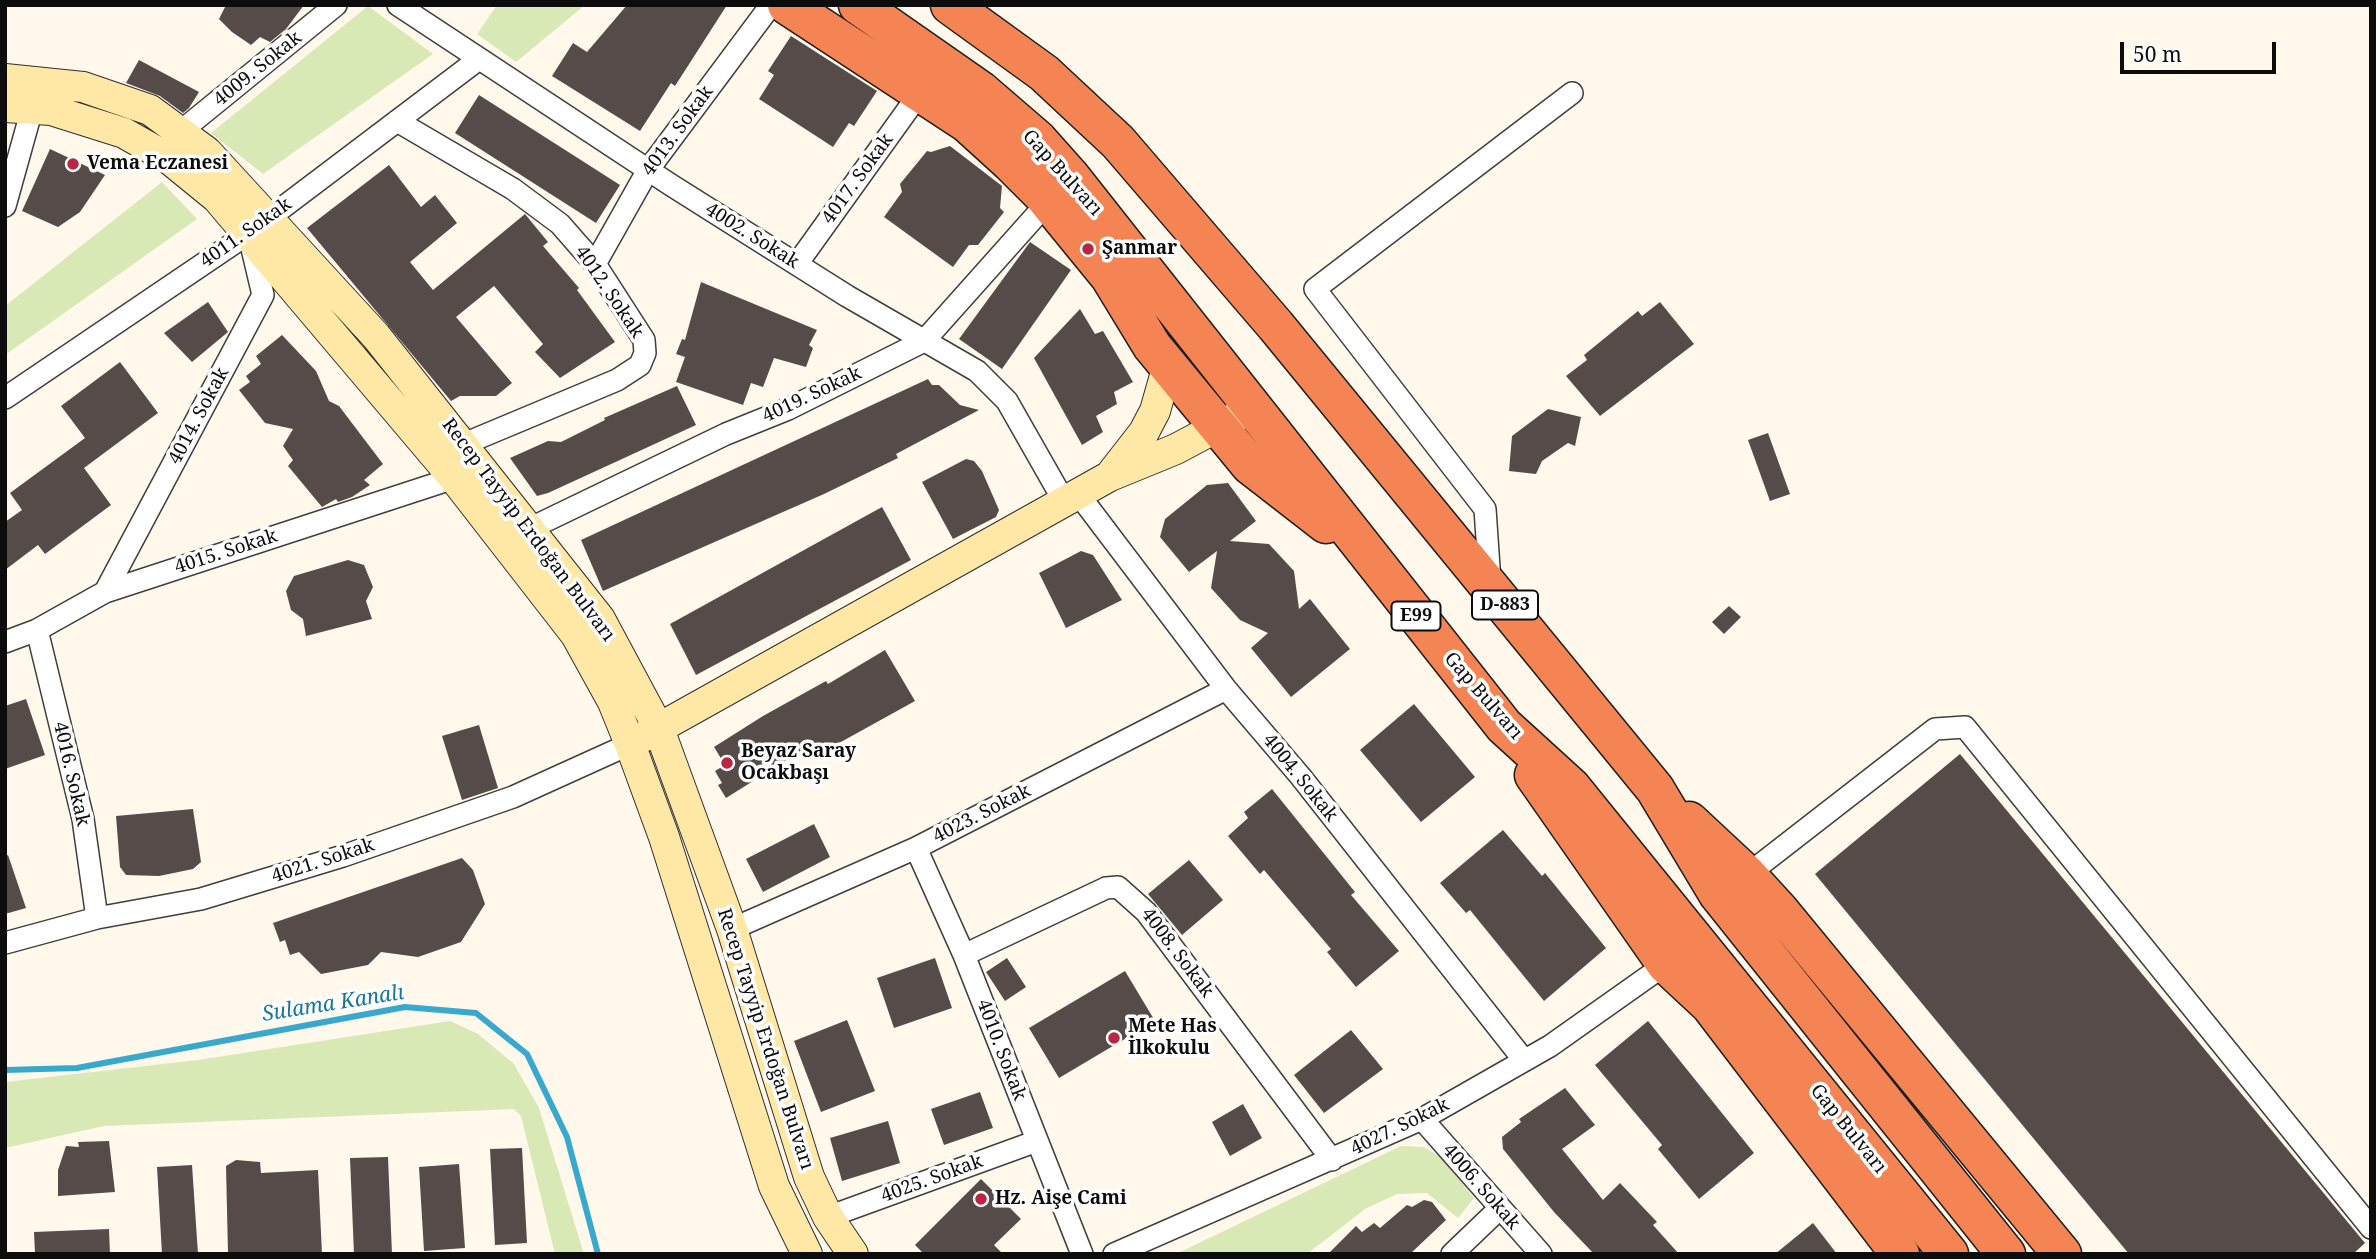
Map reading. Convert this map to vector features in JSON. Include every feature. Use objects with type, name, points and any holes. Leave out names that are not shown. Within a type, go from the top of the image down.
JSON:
[{"type":"highway","points":[[787,5],[967,123],[1048,202],[1110,277],[1152,346],[1250,464],[1373,561]]},
{"type":"highway","name":"Gap Bulvarı","points":[[858,5],[981,90],[1038,141],[1070,176],[1504,726],[1571,786],[1949,1254]]},
{"type":"highway","name":"D-883","points":[[950,5],[1044,72],[1118,142],[1276,326],[1655,789],[1718,894],[2006,1254]]},
{"type":"highway","points":[[1504,726],[1548,797],[1666,964],[1710,1005],[1900,1254]]},
{"type":"highway","points":[[1655,789],[1747,875],[2062,1254]]},
{"type":"main road","points":[[911,41],[938,86],[967,123]]},
{"type":"main road","name":"Recep Tayyip Erdoğan Bulvarı","points":[[5,79],[83,87],[150,110],[207,152],[259,225],[576,635],[613,702],[630,744],[664,836],[774,1186],[807,1254]]},
{"type":"main road","name":"Recep Tayyip Erdoğan Bulvarı","points":[[19,108],[51,110],[124,133],[168,158],[217,198],[259,225],[376,336],[531,528],[600,619],[659,729],[732,929],[809,1177],[828,1217],[853,1254]]},
{"type":"main road","points":[[1110,476],[1144,432],[1156,411],[1168,365]]},
{"type":"main road","points":[[630,744],[1110,476],[1176,449],[1253,407]]},
{"type":"street","name":"4009. Sokak","points":[[180,132],[336,5]]},
{"type":"street","name":"4002. Sokak","points":[[398,5],[648,170],[797,264],[977,371],[1007,401],[1072,499]]},
{"type":"street","name":"4013. Sokak","points":[[595,264],[648,170],[771,5]]},
{"type":"street","name":"4011. Sokak","points":[[5,398],[259,225],[479,59]]},
{"type":"street","points":[[1490,587],[1485,509],[1315,289],[1572,93]]},
{"type":"street","name":"4017. Sokak","points":[[797,264],[919,94]]},
{"type":"street","points":[[5,206],[19,108]]},
{"type":"street","name":"4012. Sokak","points":[[397,121],[513,189],[561,225],[595,264],[644,340],[645,353],[640,365],[618,380],[464,444]]},
{"type":"street","name":"4019. Sokak","points":[[531,528],[726,434],[788,409],[924,341],[1048,202]]},
{"type":"street","name":"4014. Sokak","points":[[105,592],[262,295],[259,225]]},
{"type":"street","name":"4015. Sokak","points":[[5,642],[37,630],[105,592],[454,478]]},
{"type":"street","name":"4004. Sokak","points":[[1072,499],[1301,777],[1523,1059]]},
{"type":"street","name":"4016. Sokak","points":[[37,630],[83,819],[97,918]]},
{"type":"street","name":"4023. Sokak","points":[[732,929],[916,848],[1226,689]]},
{"type":"street","points":[[1747,875],[1935,729],[1965,727],[2371,1228]]},
{"type":"street","name":"4021. Sokak","points":[[5,943],[97,918],[201,899],[343,856],[513,797],[630,744]]},
{"type":"street","name":"4010. Sokak","points":[[916,848],[964,955],[1082,1254]]},
{"type":"street","name":"4008. Sokak","points":[[964,955],[1106,888],[1118,887],[1146,912],[1332,1160]]},
{"type":"street","name":"4027. Sokak","points":[[1115,1254],[1422,1119],[1550,1046],[1666,964]]},
{"type":"street","name":"4006. Sokak","points":[[1422,1119],[1541,1254]]},
{"type":"street","name":"4025. Sokak","points":[[828,1217],[1037,1141]]},
{"type":"street","points":[[1452,1254],[1499,1209]]},
{"type":"green space","points":[[497,5],[585,5],[516,62],[477,34]]},
{"type":"green space","points":[[368,6],[433,54],[263,174],[211,133]]},
{"type":"green space","points":[[162,182],[197,219],[5,355],[5,306]]},
{"type":"green space","points":[[450,1021],[478,1034],[514,1064],[539,1108],[584,1254],[555,1254],[521,1116],[514,1109],[104,1126],[5,1148],[5,1082],[198,1060]]},
{"type":"green space","points":[[1401,1146],[1424,1147],[1441,1157],[1474,1198],[1458,1218],[1427,1193],[1397,1194],[1365,1209],[1307,1254],[1176,1254]]},
{"type":"building","points":[[226,5],[304,5],[286,29],[270,42],[260,37],[251,45],[219,19]]},
{"type":"building","points":[[627,5],[727,5],[675,86],[671,83],[640,131],[552,76],[573,43],[587,52]]},
{"type":"building","points":[[791,36],[877,91],[854,126],[849,123],[833,147],[759,99],[774,75],[768,71]]},
{"type":"building","points":[[139,60],[199,92],[189,108],[183,113],[160,96],[126,83]]},
{"type":"building","points":[[479,95],[620,185],[596,223],[455,133]]},
{"type":"building","points":[[950,146],[1002,186],[1000,208],[1004,212],[978,245],[969,245],[953,267],[884,217],[902,192],[900,184],[927,151]]},
{"type":"building","points":[[50,149],[105,175],[80,212],[58,227],[22,211]]},
{"type":"building","points":[[389,165],[421,207],[435,195],[457,223],[410,262],[433,290],[525,214],[548,242],[543,246],[579,288],[577,290],[615,342],[560,378],[535,352],[543,344],[494,286],[456,317],[512,383],[496,396],[460,396],[451,401],[307,228]]},
{"type":"building","points":[[1030,242],[1071,270],[1002,369],[959,339]]},
{"type":"building","points":[[701,282],[817,330],[809,345],[813,348],[806,367],[774,358],[763,387],[751,383],[743,405],[676,382],[685,357],[676,354],[682,339],[685,340]]},
{"type":"building","points":[[208,302],[228,332],[192,362],[164,333]]},
{"type":"building","points":[[1660,302],[1694,344],[1600,416],[1566,376],[1587,360],[1584,355],[1638,311],[1642,316]]},
{"type":"building","points":[[1080,309],[1095,334],[1103,331],[1133,382],[1114,392],[1117,404],[1096,416],[1103,432],[1082,445],[1034,358]]},
{"type":"building","points":[[282,335],[316,371],[329,401],[339,406],[383,464],[364,480],[370,485],[352,497],[338,502],[336,499],[322,507],[288,466],[293,460],[283,446],[293,429],[265,423],[239,390],[250,382],[246,376],[261,364],[256,356]]},
{"type":"building","points":[[120,362],[158,413],[84,468],[111,505],[45,554],[38,545],[5,570],[5,522],[22,510],[10,493],[85,438],[61,406]]},
{"type":"building","points":[[928,379],[932,385],[939,385],[960,405],[979,410],[896,454],[898,458],[824,494],[603,591],[581,540]]},
{"type":"building","points":[[677,386],[696,425],[548,493],[537,496],[510,458],[548,441],[561,442],[605,420],[604,418]]},
{"type":"building","points":[[1548,409],[1581,417],[1575,446],[1568,443],[1542,461],[1536,474],[1509,471],[1512,436]]},
{"type":"building","points":[[1768,433],[1790,494],[1770,501],[1748,440]]},
{"type":"building","points":[[966,459],[974,461],[982,471],[999,510],[996,517],[953,539],[922,482]]},
{"type":"building","points":[[1228,483],[1256,521],[1230,541],[1269,544],[1294,571],[1299,609],[1310,599],[1350,649],[1291,697],[1251,648],[1268,633],[1240,620],[1211,588],[1217,551],[1189,572],[1160,537],[1165,519],[1207,485]]},
{"type":"building","points":[[882,507],[911,560],[696,675],[670,624]]},
{"type":"building","points":[[1081,551],[1093,555],[1122,600],[1066,628],[1039,573]]},
{"type":"building","points":[[348,560],[364,565],[373,587],[366,601],[372,619],[306,636],[303,619],[291,610],[286,591],[294,576]]},
{"type":"building","points":[[1729,606],[1741,617],[1724,634],[1712,622]]},
{"type":"building","points":[[885,650],[915,701],[812,758],[806,748],[726,798],[718,785],[722,783],[715,771],[725,765],[714,747],[763,716],[826,681],[828,684]]},
{"type":"building","points":[[26,699],[45,755],[5,769],[5,706]]},
{"type":"building","points":[[1414,704],[1475,777],[1421,822],[1360,750]]},
{"type":"building","points":[[479,725],[498,788],[462,800],[442,736]]},
{"type":"building","points":[[1960,754],[2365,1243],[2353,1254],[2129,1254],[1815,874]]},
{"type":"building","points":[[1272,789],[1355,892],[1351,895],[1399,951],[1356,987],[1327,952],[1331,949],[1264,870],[1260,874],[1228,836],[1248,818],[1244,812]]},
{"type":"building","points":[[193,809],[201,862],[193,869],[159,876],[126,875],[120,867],[116,816]]},
{"type":"building","points":[[814,824],[830,857],[763,892],[746,859]]},
{"type":"building","points":[[1503,830],[1542,876],[1545,873],[1606,948],[1544,1001],[1470,910],[1466,913],[1440,883]]},
{"type":"building","points":[[8,855],[26,908],[5,914],[5,856]]},
{"type":"building","points":[[462,858],[473,870],[485,904],[461,942],[418,957],[381,952],[368,965],[321,974],[299,952],[290,955],[285,940],[280,942],[273,923]]},
{"type":"building","points":[[1189,860],[1223,900],[1182,935],[1148,894]]},
{"type":"building","points":[[935,958],[952,1008],[894,1028],[877,978]]},
{"type":"building","points":[[1007,958],[1026,987],[1005,1001],[986,972]]},
{"type":"building","points":[[1125,971],[1155,1021],[1059,1078],[1029,1028]]},
{"type":"building","points":[[847,1020],[875,1091],[821,1112],[794,1041]]},
{"type":"building","points":[[1648,1021],[1754,1153],[1699,1199],[1658,1149],[1662,1145],[1595,1065]]},
{"type":"building","points":[[1351,1030],[1383,1069],[1324,1113],[1294,1075]]},
{"type":"building","points":[[1565,1088],[1595,1125],[1562,1149],[1603,1200],[1620,1183],[1657,1222],[1653,1225],[1679,1254],[1594,1254],[1554,1212],[1503,1149],[1502,1137],[1521,1122],[1519,1119]]},
{"type":"building","points":[[980,1092],[993,1128],[944,1145],[931,1109]]},
{"type":"building","points":[[1243,1104],[1262,1138],[1230,1156],[1212,1122]]},
{"type":"building","points":[[888,1121],[900,1163],[842,1181],[830,1138]]},
{"type":"building","points":[[109,1141],[115,1192],[58,1196],[58,1170],[66,1146],[79,1147],[78,1142]]},
{"type":"building","points":[[522,1148],[527,1243],[495,1245],[490,1149]]},
{"type":"building","points":[[388,1157],[392,1254],[354,1254],[350,1158]]},
{"type":"building","points":[[236,1160],[260,1162],[261,1173],[318,1170],[322,1254],[228,1254],[226,1166]]},
{"type":"building","points":[[459,1164],[465,1248],[424,1251],[419,1167]]},
{"type":"building","points":[[192,1165],[198,1254],[162,1254],[157,1167]]},
{"type":"building","name":"Hz. Aişe Cami","points":[[981,1179],[1021,1219],[994,1245],[1003,1254],[924,1254],[915,1245]]},
{"type":"building","points":[[1424,1200],[1432,1202],[1446,1220],[1410,1254],[1328,1254],[1356,1226],[1362,1232],[1374,1223],[1380,1228],[1407,1205],[1412,1207]]},
{"type":"building","points":[[1813,1223],[1837,1254],[1775,1254]]},
{"type":"building","points":[[109,1229],[110,1254],[35,1254],[34,1232]]},
{"type":"waterway","name":"Sulama Kanalı","points":[[5,1070],[77,1068],[405,1007],[476,1013],[527,1054],[567,1137],[598,1254]]},
{"type":"place","name":"Vema Eczanesi","points":[[73,164]]},
{"type":"place","name":"Şanmar","points":[[1088,249]]},
{"type":"place","name":"Beyaz Saray Ocakbaşı","points":[[727,763]]},
{"type":"place","name":"Mete Has İlkokulu","points":[[1114,1038]]},
{"type":"place","name":"Hz. Aişe Cami","points":[[981,1199]]}]
